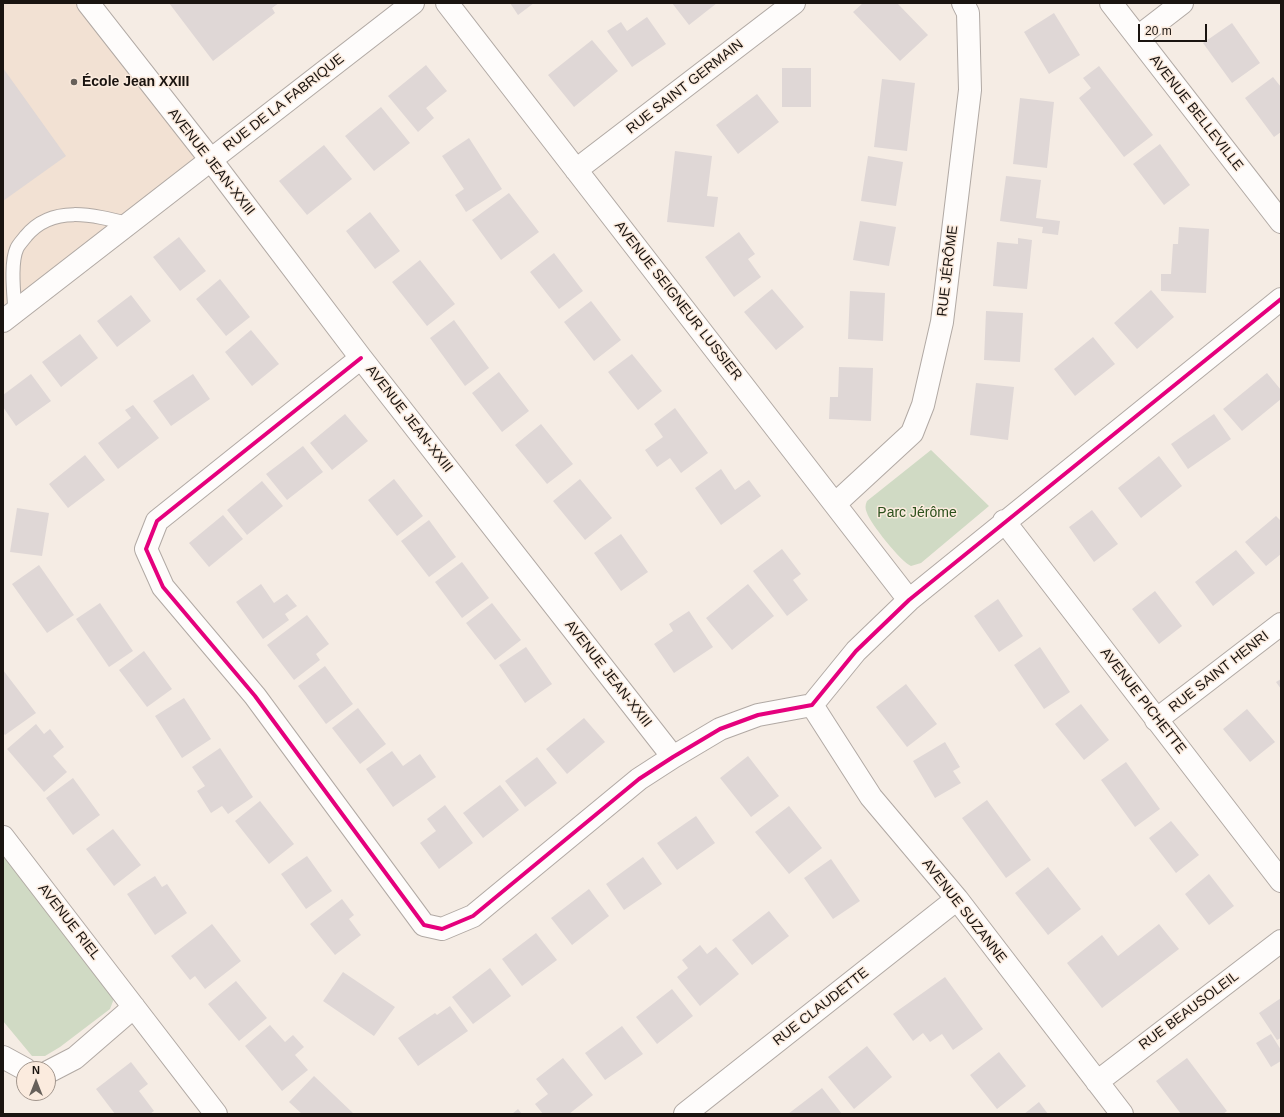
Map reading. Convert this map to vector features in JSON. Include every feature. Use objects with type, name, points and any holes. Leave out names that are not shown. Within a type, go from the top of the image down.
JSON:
[{"type":"street","name":"AVENUE JEAN-XXIII","points":[[88,3],[211,160],[361,358],[673,757]]},
{"type":"street","name":"RUE DE LA FABRIQUE","points":[[9,316],[413,3]]},
{"type":"street","name":"AVENUE SEIGNEUR LUSSIER","points":[[447,3],[909,600]]},
{"type":"street","name":"RUE SAINT GERMAIN","points":[[576,170],[794,3]]},
{"type":"street","name":"RUE JÉRÔME","points":[[835,504],[912,433],[923,405],[942,322],[970,90],[968,14],[963,3]]},
{"type":"street","name":"AVENUE BELLEVILLE","points":[[1111,3],[1281,222]]},
{"type":"street","points":[[1138,37],[1182,3]]},
{"type":"street","points":[[361,358],[157,521],[146,549],[163,587],[254,696],[424,925],[442,929],[473,916],[639,779],[673,757],[720,729],[758,715],[812,705],[856,651],[909,600],[1281,300]]},
{"type":"street","name":"AVENUE PICHETTE","points":[[1004,522],[1281,881]]},
{"type":"street","name":"RUE SAINT HENRI","points":[[1156,720],[1281,624]]},
{"type":"street","name":"AVENUE SUZANNE","points":[[812,705],[871,797],[956,899],[1122,1114]]},
{"type":"street","name":"AVENUE RIEL","points":[[3,837],[216,1114]]},
{"type":"street","name":"RUE CLAUDETTE","points":[[685,1114],[710,1106],[956,899]]},
{"type":"street","name":"RUE BEAUSOLEIL","points":[[1097,1082],[1281,941]]},
{"type":"street","points":[[56,1068],[75,1058],[134,1008]]},
{"type":"street","points":[[3,1056],[16,1064]]},
{"type":"lane","points":[[9,316],[17,248],[30,231],[49,217],[78,214],[129,224]]},
{"type":"shaded area","name":"École Jean XXIII","points":[[3,3],[81,3],[208,161],[3,314]]},
{"type":"green space","name":"Parc Jérôme","points":[[931,450],[989,506],[921,563],[911,566],[893,550],[880,533],[869,518],[866,506],[867,501]]},
{"type":"green space","points":[[3,846],[115,996],[110,1009],[60,1047],[45,1056],[32,1056],[3,1021]]},
{"type":"building","points":[[169,3],[279,3],[272,8],[275,13],[213,61]]},
{"type":"building","points":[[510,3],[534,3],[518,15]]},
{"type":"building","points":[[672,3],[717,3],[689,25]]},
{"type":"building","points":[[863,3],[897,3],[928,35],[900,61],[853,12]]},
{"type":"building","points":[[1054,13],[1080,55],[1049,74],[1024,32]]},
{"type":"building","points":[[647,17],[666,44],[632,67],[607,31],[621,22],[627,31]]},
{"type":"building","points":[[1232,23],[1260,63],[1232,83],[1203,43]]},
{"type":"building","points":[[592,40],[618,71],[574,107],[548,75]]},
{"type":"building","points":[[426,65],[447,91],[426,108],[434,118],[418,132],[388,96]]},
{"type":"building","points":[[1099,66],[1153,135],[1124,157],[1079,98],[1091,88],[1083,78]]},
{"type":"building","points":[[3,68],[66,156],[3,201]]},
{"type":"building","points":[[782,68],[811,68],[811,107],[782,107]]},
{"type":"building","points":[[1273,77],[1281,87],[1281,132],[1274,137],[1245,98]]},
{"type":"building","points":[[882,79],[915,83],[907,151],[874,147]]},
{"type":"building","points":[[757,94],[779,122],[738,154],[716,125]]},
{"type":"building","points":[[1020,98],[1054,102],[1047,168],[1013,164]]},
{"type":"building","points":[[381,107],[410,143],[374,171],[345,136]]},
{"type":"building","points":[[469,138],[502,189],[466,212],[455,195],[464,189],[442,156]]},
{"type":"building","points":[[1160,144],[1190,185],[1164,205],[1133,164]]},
{"type":"building","points":[[324,145],[352,179],[307,215],[279,181]]},
{"type":"building","points":[[675,151],[712,156],[707,196],[718,197],[714,227],[667,222]]},
{"type":"building","points":[[868,156],[903,162],[896,206],[861,201]]},
{"type":"building","points":[[1006,176],[1041,180],[1036,218],[1060,221],[1058,235],[1042,233],[1043,227],[1000,221]]},
{"type":"building","points":[[509,193],[539,232],[501,260],[472,220]]},
{"type":"building","points":[[370,212],[400,251],[375,269],[346,231]]},
{"type":"building","points":[[860,221],[896,227],[889,266],[853,260]]},
{"type":"building","points":[[1179,227],[1209,229],[1206,293],[1161,291],[1161,274],[1171,274],[1173,244],[1178,244]]},
{"type":"building","points":[[739,232],[755,254],[748,259],[761,277],[734,297],[705,257]]},
{"type":"building","points":[[179,237],[206,271],[180,291],[153,257]]},
{"type":"building","points":[[1018,238],[1032,240],[1027,289],[993,286],[997,242],[1018,244]]},
{"type":"building","points":[[554,253],[583,291],[559,309],[530,272]]},
{"type":"building","points":[[420,260],[455,304],[427,326],[392,282]]},
{"type":"building","points":[[220,279],[250,317],[226,336],[196,299]]},
{"type":"building","points":[[772,289],[804,327],[776,350],[744,312]]},
{"type":"building","points":[[1151,290],[1174,317],[1137,349],[1114,323]]},
{"type":"building","points":[[850,291],[885,293],[883,341],[848,339]]},
{"type":"building","points":[[131,295],[151,321],[117,347],[97,321]]},
{"type":"building","points":[[591,301],[621,340],[594,361],[564,322]]},
{"type":"building","points":[[986,311],[1023,313],[1020,362],[984,360]]},
{"type":"building","points":[[454,320],[489,368],[465,386],[430,338]]},
{"type":"building","points":[[251,330],[279,364],[252,386],[225,352]]},
{"type":"building","points":[[80,334],[98,358],[61,387],[42,362]]},
{"type":"building","points":[[1093,337],[1115,364],[1075,396],[1054,369]]},
{"type":"building","points":[[632,354],[662,391],[638,410],[608,372]]},
{"type":"building","points":[[839,367],[873,368],[871,421],[829,419],[830,397],[838,397]]},
{"type":"building","points":[[499,372],[529,411],[502,432],[472,393]]},
{"type":"building","points":[[1267,373],[1281,390],[1281,399],[1242,431],[1223,409]]},
{"type":"building","points":[[31,374],[51,401],[16,426],[3,407],[3,395]]},
{"type":"building","points":[[193,374],[210,399],[171,426],[153,401]]},
{"type":"building","points":[[976,383],[1014,387],[1008,440],[970,435]]},
{"type":"building","points":[[133,405],[159,438],[118,469],[98,443],[131,418],[125,410]]},
{"type":"building","points":[[675,408],[708,453],[681,473],[670,458],[657,467],[645,450],[663,437],[654,424]]},
{"type":"building","points":[[345,414],[368,441],[332,470],[310,443]]},
{"type":"building","points":[[1214,414],[1231,439],[1188,469],[1171,444]]},
{"type":"building","points":[[541,424],[573,464],[547,484],[515,445]]},
{"type":"building","points":[[303,446],[323,472],[287,500],[266,474]]},
{"type":"building","points":[[85,455],[105,480],[68,508],[49,484]]},
{"type":"building","points":[[1159,456],[1182,486],[1141,518],[1118,488]]},
{"type":"building","points":[[721,469],[735,490],[749,480],[761,496],[721,525],[695,488]]},
{"type":"building","points":[[394,479],[423,516],[397,536],[368,500]]},
{"type":"building","points":[[580,479],[612,518],[585,540],[553,501]]},
{"type":"building","points":[[262,481],[283,506],[247,535],[227,510]]},
{"type":"building","points":[[17,508],[49,513],[42,556],[10,552]]},
{"type":"building","points":[[1092,510],[1118,544],[1094,562],[1069,527]]},
{"type":"building","points":[[223,515],[243,539],[209,567],[189,543]]},
{"type":"building","points":[[1276,516],[1281,521],[1281,554],[1266,566],[1245,542]]},
{"type":"building","points":[[429,520],[456,557],[429,577],[401,541]]},
{"type":"building","points":[[621,534],[648,572],[621,591],[594,553]]},
{"type":"building","points":[[782,549],[801,574],[793,580],[808,600],[787,616],[753,571]]},
{"type":"building","points":[[1236,550],[1255,573],[1213,606],[1195,582]]},
{"type":"building","points":[[462,562],[489,598],[462,618],[435,582]]},
{"type":"building","points":[[39,565],[74,615],[47,633],[12,584]]},
{"type":"building","points":[[261,584],[274,603],[287,594],[297,606],[285,614],[289,620],[263,639],[236,602]]},
{"type":"building","points":[[748,584],[774,616],[732,650],[706,618]]},
{"type":"building","points":[[1155,591],[1182,626],[1159,644],[1132,609]]},
{"type":"building","points":[[998,599],[1023,636],[999,652],[974,616]]},
{"type":"building","points":[[100,603],[133,651],[109,667],[76,619]]},
{"type":"building","points":[[492,603],[521,640],[495,660],[466,623]]},
{"type":"building","points":[[689,611],[713,647],[674,673],[654,644],[673,631],[669,624]]},
{"type":"building","points":[[307,615],[329,644],[316,654],[320,660],[294,680],[267,645]]},
{"type":"building","points":[[526,647],[552,684],[525,703],[499,665]]},
{"type":"building","points":[[1040,647],[1070,692],[1044,709],[1014,665]]},
{"type":"building","points":[[144,651],[172,689],[147,707],[119,670]]},
{"type":"building","points":[[325,666],[353,704],[326,724],[298,686]]},
{"type":"building","points":[[3,670],[36,713],[5,735],[3,733]]},
{"type":"building","points":[[1281,679],[1281,689],[1276,682]]},
{"type":"building","points":[[906,684],[937,724],[907,747],[876,707]]},
{"type":"building","points":[[184,698],[211,739],[182,758],[155,716]]},
{"type":"building","points":[[1081,704],[1109,740],[1084,760],[1055,724]]},
{"type":"building","points":[[358,708],[386,744],[360,764],[332,728]]},
{"type":"building","points":[[1247,709],[1275,742],[1250,762],[1223,729]]},
{"type":"building","points":[[584,718],[605,742],[567,774],[546,749]]},
{"type":"building","points":[[36,724],[44,734],[50,729],[64,747],[53,756],[67,772],[44,792],[7,749]]},
{"type":"building","points":[[945,742],[960,767],[953,771],[961,783],[935,798],[913,761]]},
{"type":"building","points":[[220,748],[253,797],[228,814],[222,806],[211,813],[197,791],[205,786],[192,767]]},
{"type":"building","points":[[392,751],[403,766],[420,754],[436,777],[393,807],[366,769]]},
{"type":"building","points":[[748,756],[779,796],[751,817],[720,778]]},
{"type":"building","points":[[537,757],[557,783],[525,807],[505,781]]},
{"type":"building","points":[[1126,762],[1160,809],[1135,827],[1101,780]]},
{"type":"building","points":[[73,778],[100,815],[73,835],[46,798]]},
{"type":"building","points":[[500,785],[519,810],[483,838],[463,813]]},
{"type":"building","points":[[987,800],[1031,860],[1006,878],[962,818]]},
{"type":"building","points":[[260,801],[294,844],[269,864],[235,821]]},
{"type":"building","points":[[445,805],[473,843],[439,869],[420,843],[436,831],[427,819]]},
{"type":"building","points":[[789,806],[822,848],[789,874],[755,832]]},
{"type":"building","points":[[696,816],[715,843],[677,870],[657,843]]},
{"type":"building","points":[[1171,821],[1199,855],[1176,873],[1149,838]]},
{"type":"building","points":[[113,829],[141,865],[114,886],[86,849]]},
{"type":"building","points":[[307,856],[332,891],[306,909],[281,874]]},
{"type":"building","points":[[643,857],[662,884],[624,910],[606,884]]},
{"type":"building","points":[[831,859],[860,901],[833,919],[804,878]]},
{"type":"building","points":[[1048,867],[1081,909],[1048,935],[1015,893]]},
{"type":"building","points":[[1209,874],[1234,906],[1209,925],[1185,894]]},
{"type":"building","points":[[155,876],[162,887],[167,884],[187,913],[155,935],[127,894]]},
{"type":"building","points":[[589,889],[609,916],[572,945],[551,918]]},
{"type":"building","points":[[342,899],[354,915],[349,919],[361,935],[335,955],[310,924]]},
{"type":"building","points":[[769,911],[789,936],[752,965],[732,940]]},
{"type":"building","points":[[212,924],[241,961],[205,989],[195,976],[190,980],[171,956]]},
{"type":"building","points":[[1159,924],[1179,949],[1102,1008],[1067,963],[1102,935],[1118,956]]},
{"type":"building","points":[[536,933],[557,960],[522,986],[502,959]]},
{"type":"building","points":[[700,945],[707,954],[716,947],[739,974],[700,1006],[677,977],[688,968],[682,960]]},
{"type":"building","points":[[490,968],[511,996],[473,1024],[452,997]]},
{"type":"building","points":[[343,972],[395,1007],[374,1036],[323,1001]]},
{"type":"building","points":[[945,977],[983,1029],[953,1050],[942,1034],[930,1042],[923,1033],[913,1041],[893,1014]]},
{"type":"building","points":[[236,981],[267,1018],[239,1041],[208,1004]]},
{"type":"building","points":[[672,989],[693,1016],[657,1044],[636,1017]]},
{"type":"building","points":[[1281,998],[1281,1038],[1277,1040],[1259,1013]]},
{"type":"building","points":[[450,1006],[468,1031],[418,1066],[398,1038],[435,1013],[437,1015]]},
{"type":"building","points":[[270,1025],[285,1042],[293,1035],[304,1047],[295,1055],[308,1070],[282,1091],[245,1046]]},
{"type":"building","points":[[622,1026],[643,1054],[605,1080],[585,1053]]},
{"type":"building","points":[[1271,1034],[1281,1050],[1281,1061],[1271,1067],[1256,1043]]},
{"type":"building","points":[[867,1046],[892,1077],[854,1109],[828,1077]]},
{"type":"building","points":[[999,1052],[1026,1086],[997,1109],[970,1075]]},
{"type":"building","points":[[563,1058],[593,1095],[569,1114],[543,1114],[535,1104],[548,1094],[536,1079]]},
{"type":"building","points":[[1187,1058],[1227,1111],[1223,1114],[1181,1114],[1156,1081]]},
{"type":"building","points":[[131,1062],[148,1084],[139,1091],[154,1111],[150,1114],[115,1114],[96,1089]]},
{"type":"building","points":[[314,1076],[354,1114],[302,1114],[289,1102]]},
{"type":"building","points":[[822,1088],[842,1114],[788,1114]]},
{"type":"building","points":[[1039,1102],[1048,1114],[1024,1114]]},
{"type":"building","points":[[518,1109],[522,1114],[512,1114]]},
{"type":"transit line","points":[[361,358],[157,521],[146,549],[163,587],[255,696],[424,925],[442,929],[473,916],[639,779],[673,757],[720,729],[758,715],[812,705],[856,651],[909,600],[1281,299]]},
{"type":"place","name":"École Jean XXIII","points":[[74,82]]}]
